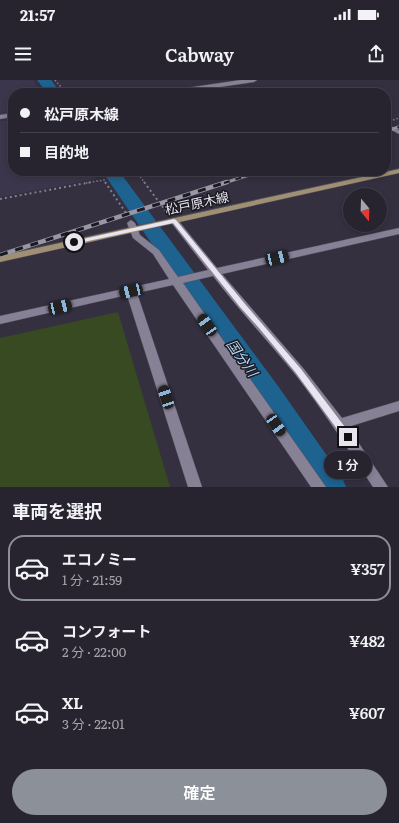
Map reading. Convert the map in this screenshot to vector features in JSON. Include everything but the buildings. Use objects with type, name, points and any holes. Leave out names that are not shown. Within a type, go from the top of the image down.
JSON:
[{"type":"main road","name":"松戸原木線","points":[[0,259],[132,227],[174,221],[376,176]]},
{"type":"street","points":[[200,88],[254,80]]},
{"type":"street","points":[[174,221],[242,306],[262,326],[299,371],[339,424],[380,487]]},
{"type":"street","points":[[132,227],[139,238],[156,252],[319,487]]},
{"type":"street","points":[[0,320],[399,231]]},
{"type":"street","points":[[131,291],[195,487]]},
{"type":"street","points":[[339,424],[399,406]]},
{"type":"path","points":[[55,80],[62,88]]},
{"type":"path","points":[[140,176],[174,221]]},
{"type":"path","points":[[0,199],[104,180],[124,208],[132,227]]},
{"type":"shaded area","points":[[0,80],[33,80],[38,88],[8,88],[8,112],[0,113]]},
{"type":"shaded area","points":[[8,120],[8,176],[94,176],[96,179],[0,197],[0,121]]},
{"type":"green space","points":[[118,312],[170,487],[0,487],[0,338]]},
{"type":"waterway","name":"国分川","points":[[44,80],[50,88]]},
{"type":"waterway","name":"国分川","points":[[114,176],[269,394],[332,487]]},
{"type":"railway","points":[[391,129],[399,127]]},
{"type":"railway","points":[[224,183],[246,176]]},
{"type":"railway","points":[[0,255],[227,182]]},
{"type":"route","points":[[74,242],[174,221],[242,306],[262,326],[299,371],[348,437]]}]
